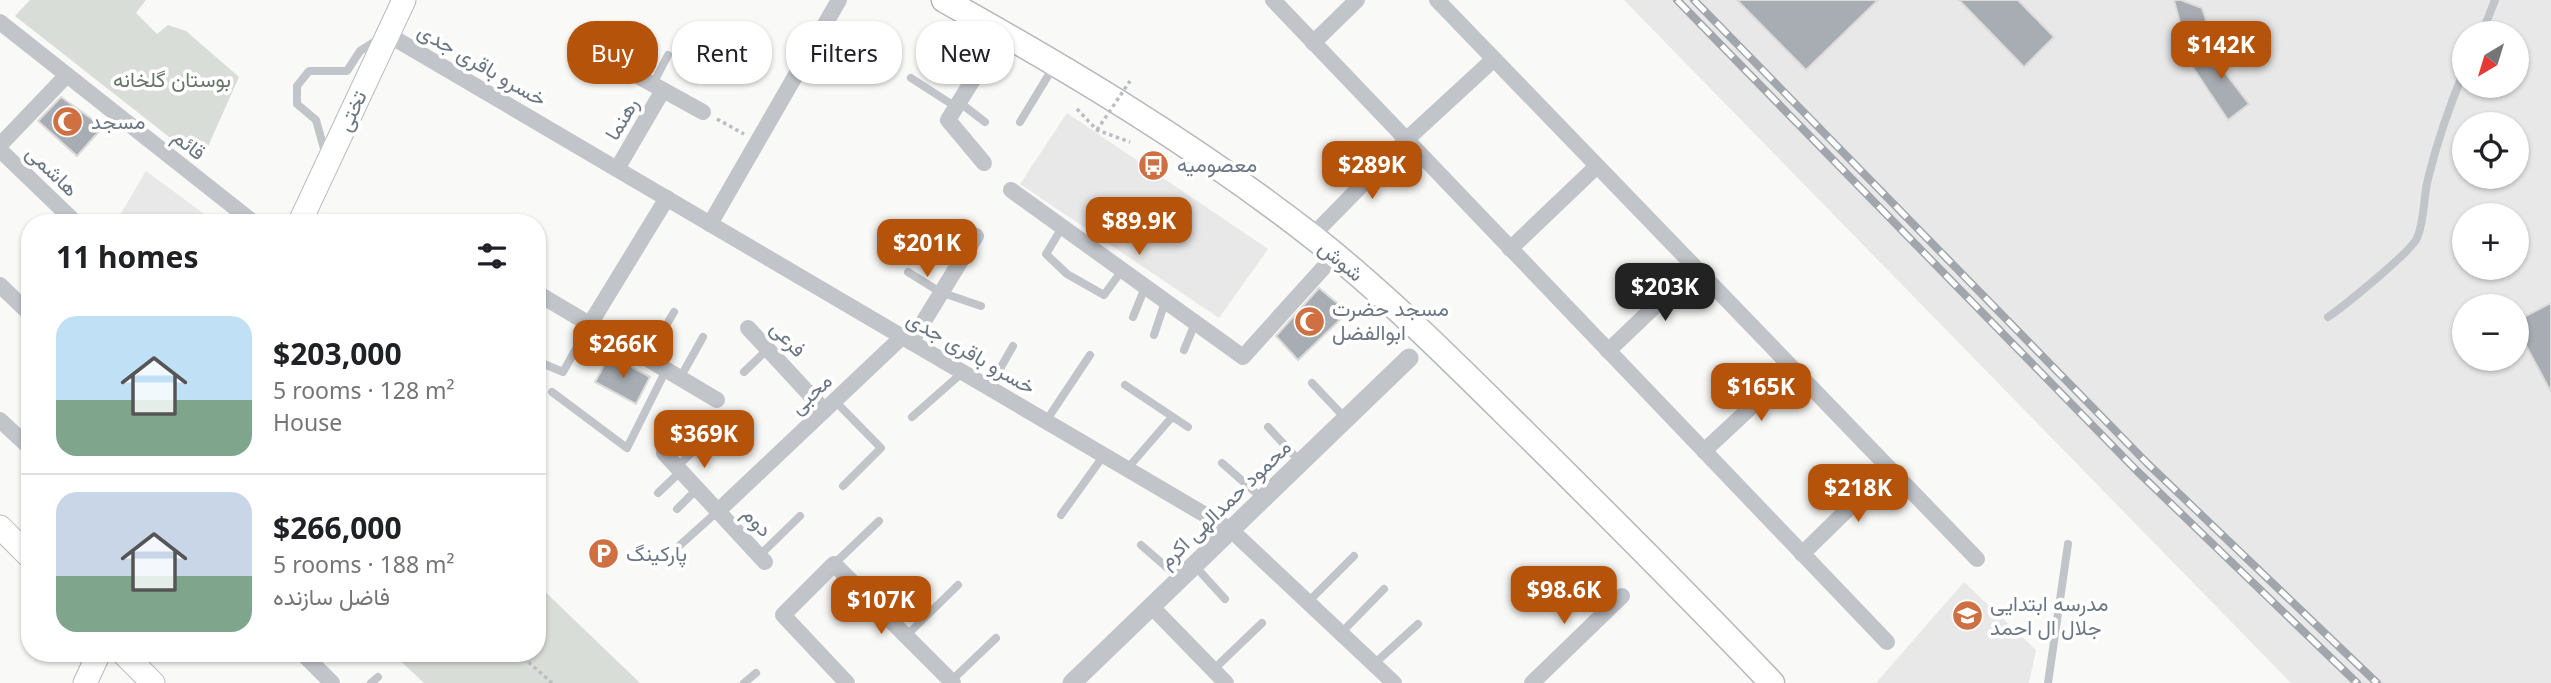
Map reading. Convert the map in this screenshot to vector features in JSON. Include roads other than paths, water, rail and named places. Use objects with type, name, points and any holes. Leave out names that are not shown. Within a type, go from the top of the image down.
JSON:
[{"type":"main road","name":"تختی","points":[[304,214],[404,0]]},
{"type":"main road","name":"شوش","points":[[943,0],[981,21]]},
{"type":"main road","name":"شوش","points":[[1014,40],[1056,63],[1191,149],[1335,255],[1429,338],[1659,564],[1772,683]]},
{"type":"main road","points":[[0,527],[21,548]]},
{"type":"main road","points":[[85,683],[95,662]]},
{"type":"main road","points":[[132,662],[153,683]]},
{"type":"street","points":[[710,224],[758,142],[818,55],[839,0]]},
{"type":"street","points":[[1273,0],[1887,642]]},
{"type":"street","points":[[1313,43],[1357,0]]},
{"type":"street","points":[[1437,0],[1977,559]]},
{"type":"street","name":"قائم","points":[[0,22],[243,214]]},
{"type":"street","name":"خسرو باقری جدی","points":[[387,34],[1231,530],[1394,683]]},
{"type":"street","points":[[1312,236],[1406,140],[1494,59]]},
{"type":"street","name":"هاشمی","points":[[67,75],[0,148],[67,214]]},
{"type":"street","points":[[652,84],[703,112]]},
{"type":"street","points":[[970,84],[955,109],[985,163]]},
{"type":"street","name":"رهنما","points":[[617,169],[658,87]]},
{"type":"street","points":[[1510,249],[1597,166]]},
{"type":"street","points":[[1011,190],[1243,356],[1335,255]]},
{"type":"street","points":[[590,324],[667,198]]},
{"type":"street","name":"محبی","points":[[718,511],[829,405],[907,339],[976,236]]},
{"type":"street","points":[[1608,351],[1695,268]]},
{"type":"street","points":[[0,285],[21,305]]},
{"type":"street","points":[[546,298],[717,400]]},
{"type":"street","name":"فرعی","points":[[748,328],[829,405]]},
{"type":"street","name":"محمود حمدالهی اکرم","points":[[1081,680],[1194,565],[1409,358]]},
{"type":"street","points":[[1704,452],[1793,369]]},
{"type":"street","points":[[0,420],[21,439]]},
{"type":"street","name":"دوم","points":[[664,453],[762,559]]},
{"type":"street","points":[[1802,554],[1889,469]]},
{"type":"street","points":[[847,683],[783,615],[834,564],[952,682]]},
{"type":"street","points":[[1532,683],[1622,596]]},
{"type":"street","points":[[1152,607],[1226,683]]},
{"type":"street","points":[[312,662],[332,683]]},
{"type":"lane","points":[[2487,21],[2495,0]]},
{"type":"lane","points":[[328,162],[316,120],[297,104],[297,86],[309,71],[347,71],[360,51],[387,34]]},
{"type":"lane","points":[[658,87],[668,55]]},
{"type":"lane","points":[[1020,122],[1056,63]]},
{"type":"lane","points":[[911,78],[955,109],[985,122]]},
{"type":"lane","points":[[2328,317],[2416,241],[2427,183],[2453,98]]},
{"type":"lane","points":[[1063,226],[1046,254],[1067,274],[1104,295],[1124,269]]},
{"type":"lane","points":[[908,272],[940,292],[981,306]]},
{"type":"lane","points":[[1133,317],[1146,285]]},
{"type":"lane","points":[[1154,335],[1166,299]]},
{"type":"lane","points":[[647,358],[674,312]]},
{"type":"lane","points":[[1184,349],[1196,321]]},
{"type":"lane","points":[[546,365],[563,372],[590,324]]},
{"type":"lane","points":[[552,392],[626,448],[673,374],[703,337]]},
{"type":"lane","points":[[989,388],[1013,346]]},
{"type":"lane","points":[[744,372],[768,349]]},
{"type":"lane","points":[[1046,421],[1090,355]]},
{"type":"lane","points":[[912,417],[963,372]]},
{"type":"lane","points":[[1312,383],[1346,419]]},
{"type":"lane","points":[[1125,385],[1188,427]]},
{"type":"lane","points":[[829,405],[881,448],[843,486]]},
{"type":"lane","points":[[1126,469],[1172,417]]},
{"type":"lane","points":[[1268,427],[1301,463]]},
{"type":"lane","points":[[658,493],[709,436]]},
{"type":"lane","points":[[1061,515],[1104,455]]},
{"type":"lane","points":[[1222,463],[1263,499]]},
{"type":"lane","points":[[677,509],[697,489]]},
{"type":"lane","points":[[679,546],[718,511]]},
{"type":"lane","points":[[762,559],[800,516]]},
{"type":"lane","points":[[834,564],[879,522]]},
{"type":"lane","points":[[2048,683],[2068,544]]},
{"type":"lane","points":[[1141,545],[1180,579]]},
{"type":"lane","points":[[1308,602],[1354,556]]},
{"type":"lane","points":[[1194,565],[1225,600]]},
{"type":"lane","points":[[906,636],[958,585]]},
{"type":"lane","points":[[1340,633],[1384,589]]},
{"type":"lane","points":[[1213,670],[1262,623]]},
{"type":"lane","points":[[1374,664],[1418,624]]},
{"type":"lane","points":[[952,682],[996,638]]},
{"type":"lane","points":[[744,683],[756,673]]},
{"type":"railway","points":[[1677,0],[2137,471],[2357,683]]},
{"type":"railway","points":[[1694,0],[2147,463],[2377,683]]},
{"type":"place","name":"مسجد","points":[[68,122]]},
{"type":"place","name":"معصومیه","points":[[1154,165]]},
{"type":"place","name":"مسجد حضرت ابوالفضل","points":[[1309,321]]},
{"type":"place","name":"پارکینگ","points":[[603,554]]},
{"type":"place","name":"مدرسه ابتدایی جلال ال احمد","points":[[1967,616]]},
{"type":"park label","name":"بوستان گلخانه","points":[[172,80]]}]
